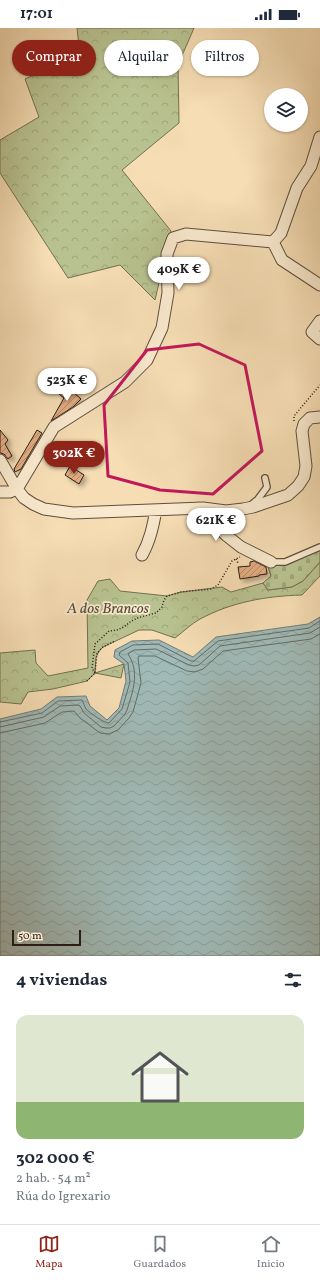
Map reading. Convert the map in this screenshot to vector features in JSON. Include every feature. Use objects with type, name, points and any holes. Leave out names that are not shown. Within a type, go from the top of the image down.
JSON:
[{"type":"street","points":[[273,242],[281,233],[297,188],[311,166],[320,137]]},
{"type":"street","points":[[0,492],[10,492],[17,489],[54,427],[124,382],[147,360],[162,328],[168,293],[167,254],[173,238],[186,234],[273,242]]},
{"type":"street","points":[[273,242],[282,260],[320,286]]},
{"type":"street","points":[[320,320],[312,332],[320,339]]},
{"type":"street","points":[[0,460],[24,498],[44,509],[73,513],[198,508],[226,511],[243,509],[288,495],[298,486],[304,477],[306,466],[302,431],[304,424],[310,418],[320,416]]},
{"type":"street","points":[[198,508],[227,536],[241,547],[271,562]]},
{"type":"street","points":[[142,555],[150,538],[156,510]]},
{"type":"lane","points":[[243,509],[258,499],[267,487],[266,478]]},
{"type":"lane","points":[[271,562],[285,562],[320,547]]},
{"type":"path","points":[[303,428],[294,424],[294,416],[320,385]]},
{"type":"path","points":[[95,673],[92,668],[95,644],[109,631],[124,627],[137,618],[156,613],[162,607],[167,596],[181,592],[211,588],[218,585],[232,561],[251,552]]},
{"type":"path","points":[[236,559],[238,563]]},
{"type":"path","points":[[87,681],[95,673],[98,653],[103,647],[115,642]]},
{"type":"highlighted area","points":[[199,344],[245,365],[262,451],[213,494],[160,490],[108,476],[104,405],[147,350]]},
{"type":"green space","points":[[77,28],[194,28],[183,53],[183,40],[104,40],[104,76],[178,76],[179,123],[122,170],[171,231],[155,300],[120,265],[68,278],[0,173],[0,140],[39,117],[25,79],[32,76],[96,76],[96,40],[78,40]]},
{"type":"green space","points":[[320,547],[320,562],[303,581],[292,587],[268,590],[263,583],[271,576],[268,567],[270,564]]},
{"type":"green space","name":"A dos Brancos","points":[[320,562],[320,576],[302,595],[250,601],[224,608],[197,621],[175,638],[152,630],[139,630],[103,647],[96,657],[95,673],[87,681],[53,689],[28,692],[21,704],[0,702],[0,653],[35,650],[36,663],[48,676],[88,668],[87,600],[98,581],[110,579],[120,591],[167,596],[181,592],[222,587],[231,592],[263,583],[268,590],[292,587],[303,581]]},
{"type":"green space","points":[[124,664],[121,678],[95,673]]},
{"type":"water","points":[[320,617],[320,956],[0,956],[0,719],[41,709],[57,697],[86,696],[90,706],[107,720],[119,708],[126,681],[124,664],[114,657],[115,650],[132,641],[159,640],[193,657],[216,637],[308,624]]},
{"type":"building","points":[[65,385],[81,399],[73,407],[51,421],[64,398],[59,394]]},
{"type":"building","points":[[0,430],[8,440],[5,444],[12,456],[8,459],[4,454],[0,453]]},
{"type":"building","points":[[37,430],[42,433],[21,469],[15,472],[14,469]]},
{"type":"building","points":[[70,466],[84,475],[79,484],[65,475]]},
{"type":"building","points":[[254,561],[266,567],[267,574],[240,579],[238,567],[250,566],[250,562]]}]
